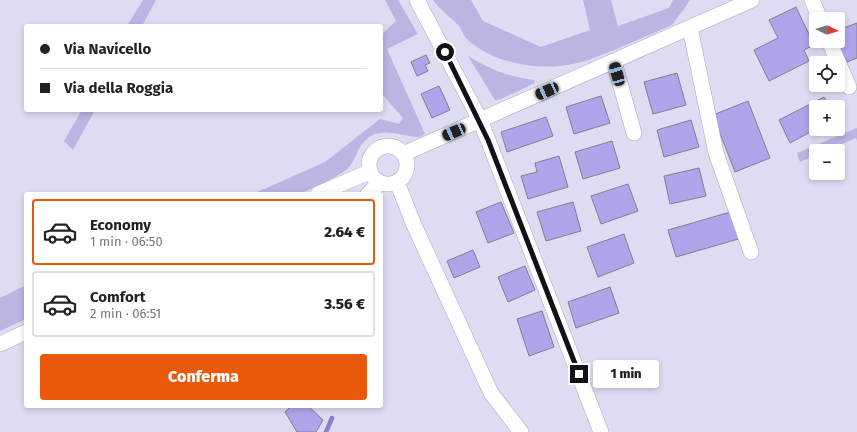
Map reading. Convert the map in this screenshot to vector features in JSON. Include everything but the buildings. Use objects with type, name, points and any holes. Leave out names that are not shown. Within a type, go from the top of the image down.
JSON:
[{"type":"street","points":[[417,0],[480,120],[601,432]]},
{"type":"street","points":[[404,154],[752,0]]},
{"type":"street","points":[[812,0],[817,12]]},
{"type":"street","points":[[690,28],[716,153],[751,252]]},
{"type":"street","points":[[832,48],[849,87]]},
{"type":"street","points":[[614,62],[634,133]]},
{"type":"street","points":[[381,146],[394,146],[404,154],[406,160],[406,173],[397,182],[386,185],[380,183],[376,181],[369,172],[369,160],[376,149],[381,146]]},
{"type":"street","points":[[323,192],[369,172]]},
{"type":"street","points":[[397,182],[414,225],[491,393],[521,432]]},
{"type":"street","points":[[370,192],[380,183]]},
{"type":"street","points":[[0,344],[24,333]]},
{"type":"shaded area","points":[[143,0],[156,0],[143,24],[128,24]]},
{"type":"shaded area","points":[[385,0],[398,0],[418,34],[387,49],[425,134],[420,137],[416,137],[384,132],[377,133],[365,141],[346,170],[322,184],[304,192],[258,192],[325,162],[380,119],[399,124],[403,118],[383,95],[383,33],[396,21]]},
{"type":"shaded area","points":[[433,0],[471,0],[483,21],[541,47],[590,30],[583,0],[611,0],[618,26],[669,8],[673,0],[690,0],[672,25],[620,48],[588,60],[573,64],[541,66],[524,65],[508,61],[493,56],[479,48],[466,38],[459,26]]},
{"type":"shaded area","points":[[468,56],[500,72],[516,77],[534,80],[535,83],[501,99],[495,100]]},
{"type":"shaded area","points":[[81,112],[94,112],[73,150],[64,141]]},
{"type":"shaded area","points":[[857,128],[857,141],[856,138],[842,144],[819,144],[838,136],[845,136],[845,133]]},
{"type":"shaded area","points":[[809,148],[809,158],[800,162],[797,153]]},
{"type":"shaded area","points":[[24,286],[24,320],[0,331],[0,298]]},
{"type":"waterway","points":[[326,432],[332,418]]},
{"type":"route","points":[[445,52],[480,120],[579,374]]}]
